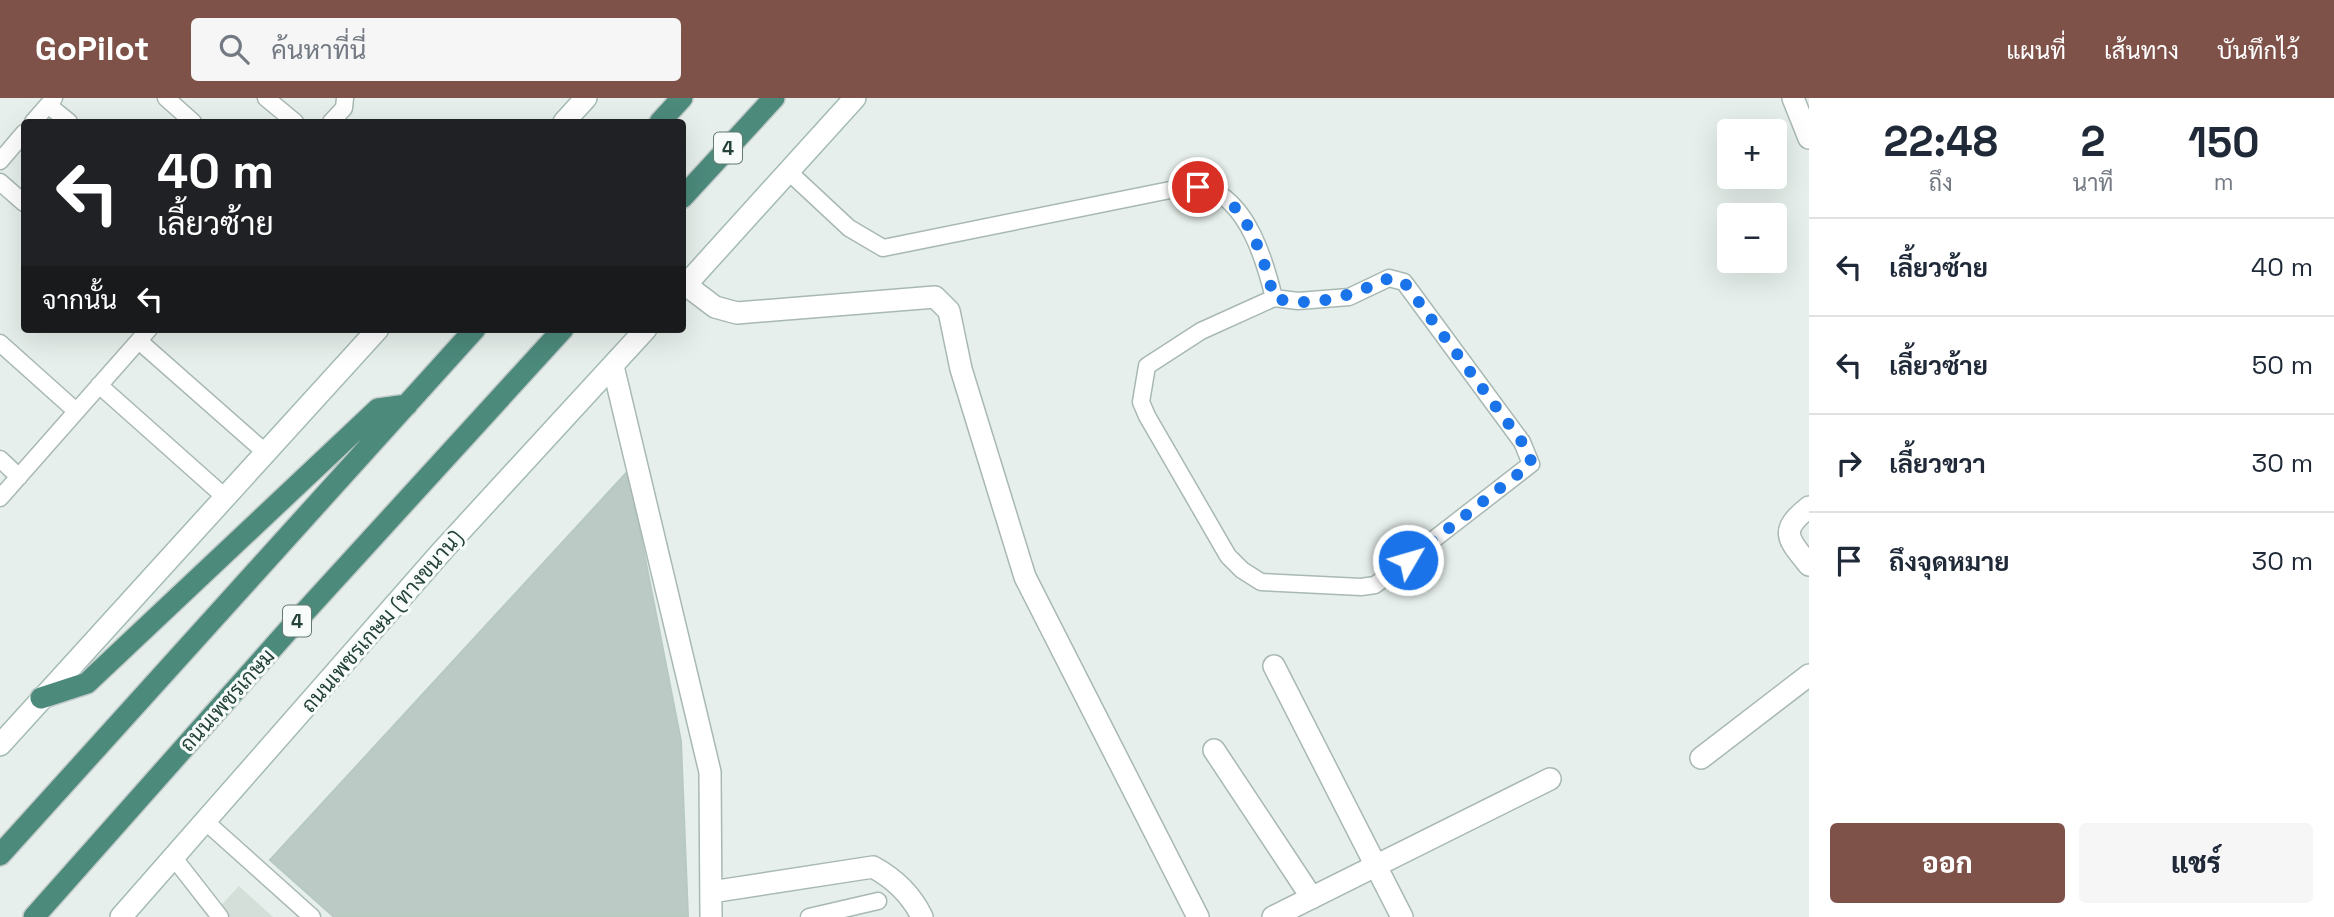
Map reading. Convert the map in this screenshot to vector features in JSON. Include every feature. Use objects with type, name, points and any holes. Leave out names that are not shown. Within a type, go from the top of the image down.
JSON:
[{"type":"highway","points":[[663,119],[682,98]]},
{"type":"highway","name":"4","points":[[686,194],[774,98]]},
{"type":"highway","points":[[0,855],[471,333]]},
{"type":"highway","name":"ถนนเพชรเกษม","points":[[34,917],[292,626],[559,333]]},
{"type":"highway","points":[[41,698],[87,683],[378,409],[407,405]]},
{"type":"street","points":[[567,119],[586,98]]},
{"type":"street","points":[[686,285],[790,173],[855,98]]},
{"type":"street","points":[[1793,98],[1809,138]]},
{"type":"street","points":[[686,288],[715,307],[737,313],[935,297],[948,308],[961,369],[1024,577],[1198,917]]},
{"type":"street","points":[[0,745],[374,333]]},
{"type":"street","name":"ถนนเพชรเกษม (ทางขนาน)","points":[[121,917],[443,550],[642,333]]},
{"type":"street","points":[[613,366],[710,772],[711,917]]},
{"type":"street","points":[[1809,507],[1791,521],[1789,529],[1794,547],[1809,565]]},
{"type":"street","points":[[1274,666],[1402,917]]},
{"type":"street","points":[[1701,758],[1809,675]]},
{"type":"street","points":[[1214,750],[1312,898]]},
{"type":"street","points":[[1273,917],[1550,779]]},
{"type":"street","points":[[711,892],[873,867],[888,875],[905,890],[915,901],[922,917]]},
{"type":"lane","points":[[166,98],[190,119]]},
{"type":"lane","points":[[266,98],[291,119]]},
{"type":"lane","points":[[334,119],[344,108],[345,98]]},
{"type":"lane","points":[[36,119],[51,101],[66,119]]},
{"type":"lane","points":[[1,159],[21,136]]},
{"type":"lane","points":[[790,173],[849,228],[883,248],[1180,188],[1207,188],[1233,205],[1246,226],[1265,263],[1274,298]]},
{"type":"lane","points":[[0,182],[21,200]]},
{"type":"lane","points":[[1389,278],[1404,282],[1522,442],[1531,464],[1375,585],[1361,587],[1261,582],[1228,556],[1147,416],[1141,395],[1147,366],[1201,331],[1274,298],[1298,301],[1349,297],[1389,278]]},
{"type":"lane","points":[[0,498],[144,335],[266,453]]},
{"type":"lane","points":[[0,343],[76,411]]},
{"type":"lane","points":[[99,385],[226,498]]},
{"type":"lane","points":[[0,459],[19,477]]},
{"type":"lane","points":[[205,822],[312,917]]},
{"type":"lane","points":[[174,858],[219,917]]},
{"type":"lane","points":[[809,917],[878,901]]},
{"type":"shaded area","points":[[239,886],[273,917],[210,917]]},
{"type":"building","points":[[628,471],[681,741],[688,917],[334,917],[270,860]]},
{"type":"route","points":[[1198,187],[1207,188],[1233,205],[1265,263],[1274,298],[1298,301],[1349,297],[1389,278],[1404,282],[1530,453],[1531,464],[1408,560]]}]
